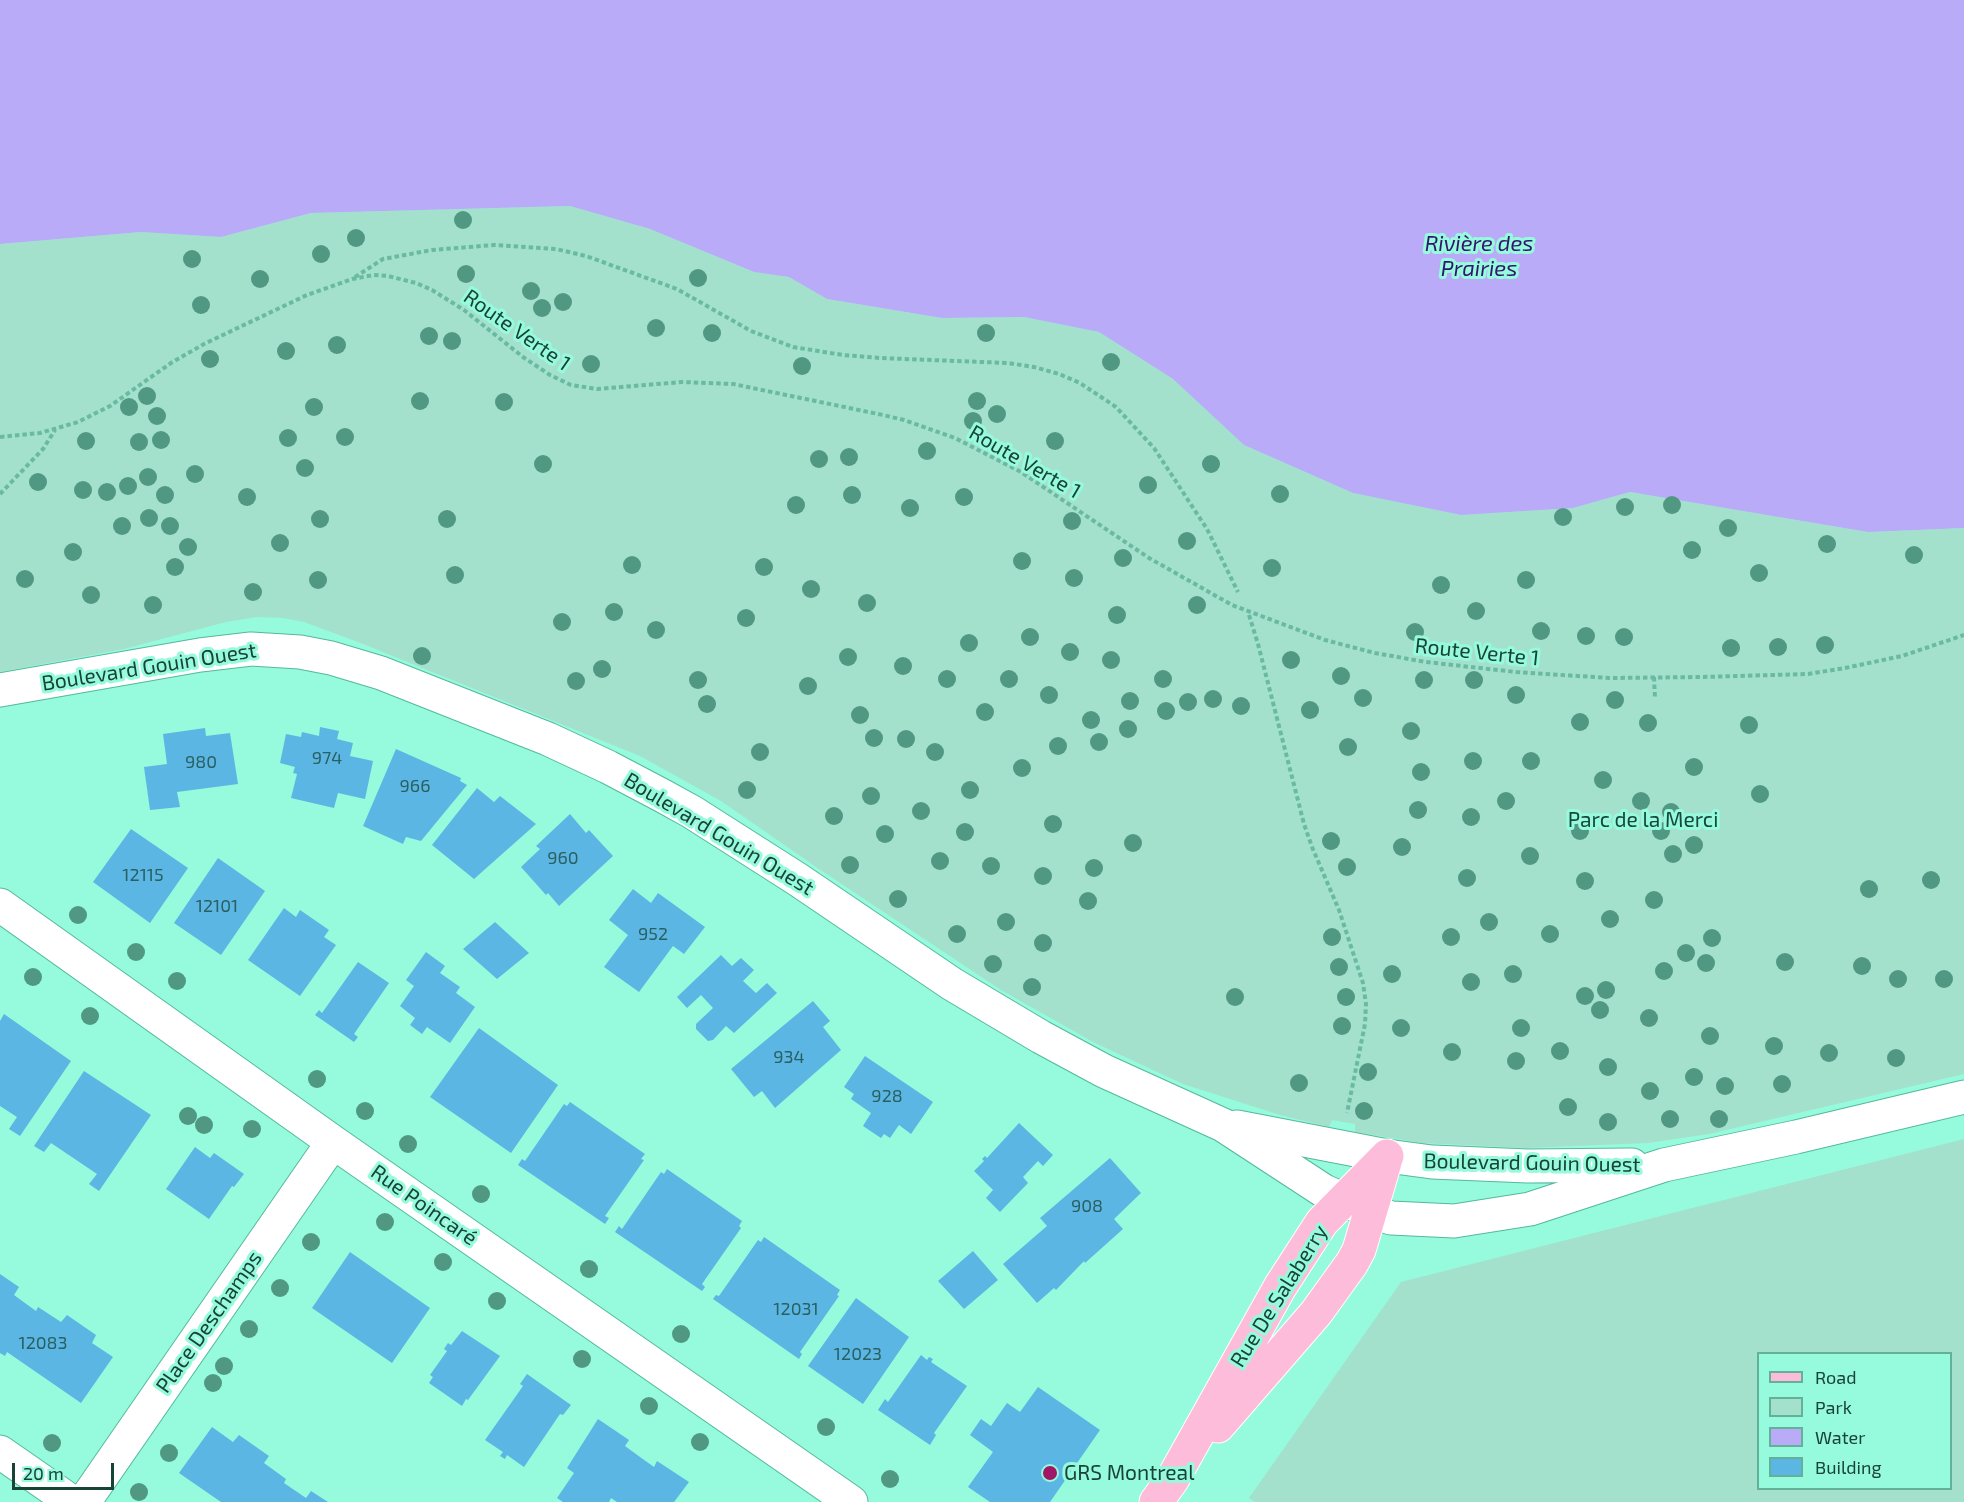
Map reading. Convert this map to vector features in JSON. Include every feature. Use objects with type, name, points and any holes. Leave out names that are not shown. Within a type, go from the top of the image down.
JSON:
[{"type":"main road","name":"Rue De Salaberry","points":[[1164,1491],[1316,1313],[1359,1250],[1357,1206],[1387,1156]]},
{"type":"main road","name":"Rue De Salaberry","points":[[1164,1491],[1280,1287],[1322,1222],[1357,1206]]},
{"type":"street","name":"Boulevard Gouin Ouest","points":[[0,690],[200,655],[251,649],[300,652],[331,658],[381,673],[548,740],[609,767],[663,796],[722,831],[986,1005],[1104,1071],[1223,1125],[1324,1191],[1391,1218],[1454,1221],[1530,1209],[1664,1165],[1796,1137],[1964,1097]]},
{"type":"street","name":"Rue Poincaré","points":[[0,905],[333,1142],[851,1502]]},
{"type":"street","name":"Boulevard Gouin Ouest","points":[[1223,1125],[1387,1156],[1432,1162],[1528,1166],[1664,1165]]},
{"type":"street","name":"Place Deschamps","points":[[84,1502],[333,1142]]},
{"type":"street","points":[[0,1452],[72,1502]]},
{"type":"path","points":[[352,279],[383,259],[432,250],[494,245],[556,249],[586,256],[676,289],[751,331],[793,347],[880,358],[1008,363],[1059,374],[1090,389],[1116,406],[1154,448],[1207,529],[1238,592]]},
{"type":"path","name":"Route Verte 1","points":[[0,437],[26,436],[78,422],[110,406],[171,363],[204,344],[307,295],[352,279],[374,275],[388,276],[416,282],[432,290],[464,310],[523,357],[550,375],[571,385],[597,389],[661,383],[733,384],[883,415],[930,428],[972,445],[1022,472],[1149,558],[1216,596],[1254,614],[1324,640],[1397,657],[1487,670],[1610,678],[1818,672],[1902,656],[1964,635]]},
{"type":"path","points":[[0,494],[43,449],[55,429]]},
{"type":"path","points":[[1249,615],[1304,824],[1339,910],[1363,983],[1366,1004],[1365,1024],[1344,1122]]},
{"type":"path","points":[[1654,677],[1655,698]]},
{"type":"green space","name":"Parc de la Merci","points":[[570,206],[650,229],[754,272],[790,277],[827,299],[942,318],[1024,317],[1099,332],[1173,379],[1244,445],[1353,493],[1461,515],[1573,508],[1630,492],[1868,532],[1964,528],[1964,1074],[1709,1134],[1648,1143],[1526,1148],[1422,1143],[1355,1132],[1355,1124],[1332,1120],[1329,1127],[1280,1115],[1183,1084],[1093,1042],[1001,990],[721,801],[640,756],[304,622],[257,617],[226,622],[124,649],[0,672],[0,244],[141,232],[221,237],[311,213]]},
{"type":"green space","points":[[1964,1139],[1964,1502],[1255,1502],[1249,1498],[1401,1282]]},
{"type":"water","name":"Rivière des Prairies","points":[[0,0],[1964,0],[1964,528],[1868,532],[1630,492],[1573,508],[1461,515],[1353,493],[1244,445],[1173,379],[1099,332],[1024,317],[942,318],[827,299],[789,277],[754,272],[650,229],[570,206],[311,213],[221,237],[141,232],[0,244]]},
{"type":"building","points":[[320,727],[339,731],[337,739],[353,743],[350,756],[373,761],[365,799],[338,793],[334,808],[291,798],[297,774],[293,773],[295,767],[280,763],[286,734],[301,737],[302,732],[319,736]]},
{"type":"building","points":[[205,728],[206,736],[230,733],[238,784],[177,792],[180,807],[150,810],[144,767],[167,764],[163,734]]},
{"type":"building","points":[[396,749],[461,778],[460,781],[467,785],[421,841],[406,837],[403,844],[363,826]]},
{"type":"building","points":[[477,788],[494,802],[500,796],[536,824],[474,879],[432,845]]},
{"type":"building","points":[[570,814],[586,833],[589,830],[613,856],[559,906],[521,867],[540,849],[536,846]]},
{"type":"building","points":[[131,829],[188,868],[150,923],[93,882]]},
{"type":"building","points":[[218,858],[265,891],[221,955],[174,923]]},
{"type":"building","points":[[633,889],[651,903],[658,893],[705,927],[684,954],[673,946],[639,992],[604,967],[628,935],[609,920]]},
{"type":"building","points":[[284,908],[296,917],[300,910],[329,930],[324,937],[336,945],[300,996],[248,960]]},
{"type":"building","points":[[495,922],[529,953],[497,979],[463,949]]},
{"type":"building","points":[[426,952],[445,966],[440,973],[460,987],[456,993],[475,1007],[450,1043],[427,1027],[422,1034],[410,1025],[415,1018],[400,1006],[414,986],[406,980]]},
{"type":"building","points":[[721,955],[732,966],[741,958],[754,970],[743,981],[756,993],[767,983],[777,993],[734,1033],[726,1026],[713,1040],[708,1041],[696,1029],[696,1024],[713,1008],[701,995],[687,1008],[677,997]]},
{"type":"building","points":[[358,962],[389,983],[354,1034],[358,1037],[354,1042],[315,1015],[319,1010],[322,1013]]},
{"type":"building","points":[[813,1001],[830,1021],[823,1027],[841,1050],[775,1108],[762,1091],[754,1097],[731,1069]]},
{"type":"building","points":[[4,1014],[71,1061],[20,1136],[9,1129],[17,1117],[0,1106],[0,1021]]},
{"type":"building","points":[[479,1028],[558,1085],[511,1153],[430,1097]]},
{"type":"building","points":[[865,1056],[933,1102],[911,1134],[899,1125],[890,1138],[884,1134],[881,1138],[863,1126],[871,1113],[851,1099],[854,1094],[844,1087]]},
{"type":"building","points":[[84,1071],[151,1115],[99,1191],[89,1184],[97,1174],[51,1143],[44,1152],[34,1146]]},
{"type":"building","points":[[570,1102],[645,1154],[641,1159],[644,1160],[605,1216],[609,1218],[605,1224],[518,1165],[522,1159],[525,1161],[564,1104],[567,1106]]},
{"type":"building","points":[[1019,1123],[1053,1155],[1043,1166],[1038,1161],[1023,1177],[1028,1183],[1000,1212],[986,1198],[993,1190],[974,1171],[984,1161],[982,1159],[985,1156],[987,1158]]},
{"type":"building","points":[[195,1147],[210,1158],[214,1153],[244,1174],[234,1187],[232,1186],[209,1219],[166,1189]]},
{"type":"building","points":[[1110,1158],[1141,1193],[1114,1219],[1123,1229],[1085,1263],[1084,1261],[1056,1290],[1054,1288],[1037,1303],[1003,1264],[1047,1226],[1040,1218]]},
{"type":"building","points":[[667,1169],[742,1221],[739,1226],[741,1228],[702,1284],[705,1287],[702,1291],[615,1232],[619,1226],[622,1229],[661,1172],[664,1174]]},
{"type":"building","points":[[764,1237],[840,1290],[837,1295],[839,1296],[800,1352],[802,1354],[799,1359],[713,1299],[716,1295],[719,1296],[758,1240],[761,1242]]},
{"type":"building","points":[[973,1251],[998,1280],[964,1309],[938,1281]]},
{"type":"building","points":[[350,1252],[430,1308],[392,1363],[312,1308]]},
{"type":"building","points":[[0,1274],[19,1287],[14,1295],[36,1311],[38,1307],[61,1322],[67,1315],[96,1335],[92,1343],[113,1357],[81,1403],[7,1352],[5,1356],[0,1353]]},
{"type":"building","points":[[856,1298],[909,1337],[863,1404],[808,1366]]},
{"type":"building","points":[[462,1331],[500,1356],[462,1406],[429,1383],[433,1377],[430,1375],[447,1351],[444,1349],[448,1343],[451,1345]]},
{"type":"building","points":[[921,1355],[927,1360],[929,1357],[933,1359],[931,1362],[967,1386],[934,1433],[936,1435],[930,1445],[878,1410],[885,1399],[888,1402]]},
{"type":"building","points":[[527,1374],[571,1405],[563,1415],[560,1414],[524,1467],[507,1455],[505,1459],[500,1456],[503,1452],[485,1440],[523,1386],[520,1384]]},
{"type":"building","points":[[1038,1387],[1100,1430],[1050,1502],[990,1502],[968,1487],[993,1452],[970,1435],[981,1419],[991,1426],[1007,1403],[1020,1412]]},
{"type":"building","points":[[598,1419],[629,1440],[625,1446],[654,1467],[657,1461],[689,1482],[674,1502],[617,1502],[611,1498],[609,1502],[563,1502],[557,1498],[574,1473],[567,1468]]},
{"type":"building","points":[[212,1427],[233,1442],[239,1435],[269,1456],[264,1463],[286,1479],[284,1483],[306,1498],[311,1491],[328,1502],[221,1502],[179,1473]]},
{"type":"place","name":"GRS Montreal","points":[[1050,1473]]}]
